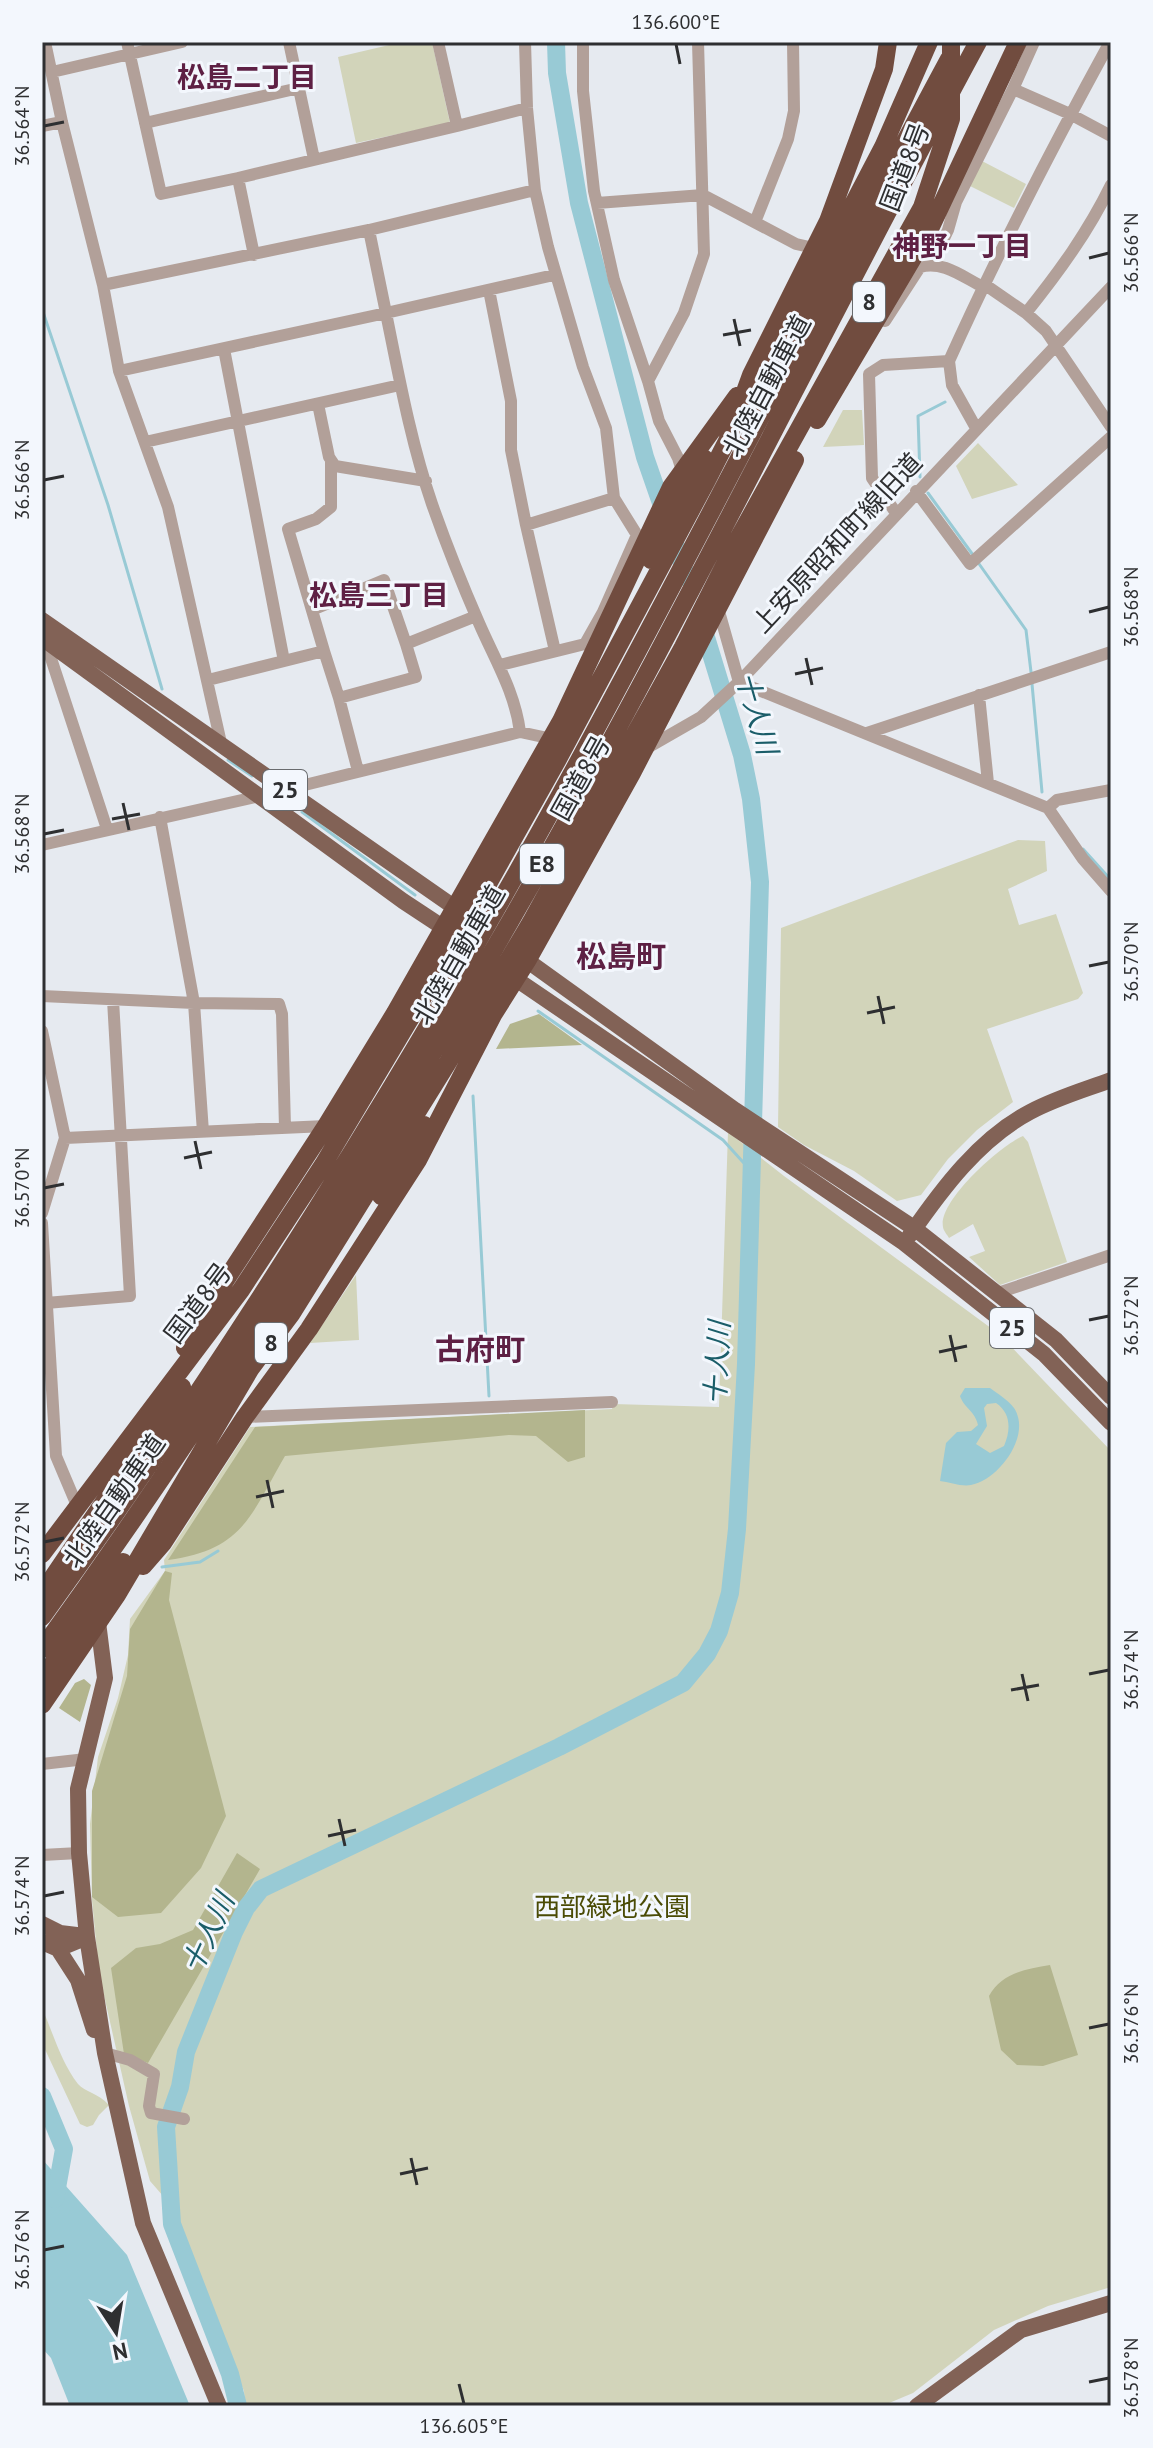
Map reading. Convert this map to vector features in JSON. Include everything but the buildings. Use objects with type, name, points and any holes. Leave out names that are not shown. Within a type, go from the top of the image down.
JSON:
[{"type":"highway","name":"国道8号","points":[[42,1554],[241,1290],[287,1220],[447,957],[558,759],[727,441],[751,375],[828,221],[884,69],[888,42]]},
{"type":"highway","points":[[565,712],[609,639],[697,472],[755,392],[857,196],[929,42]]},
{"type":"highway","name":"国道8号","points":[[42,1705],[117,1595],[251,1368],[292,1313],[447,1064],[683,647],[734,546],[922,207],[951,119],[951,42]]},
{"type":"highway","name":"北陸自動車道","points":[[42,1617],[180,1419],[291,1250],[493,914],[627,670],[958,42]]},
{"type":"highway","name":"北陸自動車道","points":[[42,1649],[246,1354],[386,1130],[509,923],[639,685],[978,42]]},
{"type":"highway","points":[[117,1595],[163,1543],[245,1417],[309,1329],[418,1160],[475,1050],[676,691],[817,418],[929,231],[1018,42]]},
{"type":"highway","points":[[828,221],[915,75]]},
{"type":"highway","points":[[869,330],[917,226],[922,207]]},
{"type":"highway","name":"8","points":[[157,1400],[212,1301],[326,1126],[444,928],[551,739],[641,538],[654,522],[677,480],[751,375]]},
{"type":"highway","points":[[42,1680],[252,1373],[321,1296],[422,1127],[475,1050]]},
{"type":"highway","points":[[42,1593],[212,1341],[241,1290]]},
{"type":"highway","points":[[42,1680],[98,1622]]},
{"type":"main road","name":"25","points":[[42,620],[555,978],[904,1243],[1044,1354],[1111,1423]]},
{"type":"main road","name":"25","points":[[43,639],[515,979],[736,1118]]},
{"type":"main road","points":[[904,1243],[951,1179],[988,1142],[1051,1101],[1111,1080]]},
{"type":"main road","name":"25","points":[[774,1145],[914,1228],[1056,1340],[1111,1397]]},
{"type":"main road","points":[[98,1622],[105,1678],[78,1789],[79,1853],[87,1937],[105,2053],[143,2223],[217,2401]]},
{"type":"main road","points":[[42,1924],[60,1933],[87,1937]]},
{"type":"main road","points":[[87,1937],[50,1946],[78,1980],[91,2023],[105,2053]]},
{"type":"main road","points":[[917,2406],[1021,2330],[1111,2303]]},
{"type":"street","points":[[45,42],[103,285],[119,371],[168,507],[221,743]]},
{"type":"street","points":[[52,72],[128,48],[182,42]]},
{"type":"street","points":[[289,42],[314,159]]},
{"type":"street","points":[[438,42],[457,126]]},
{"type":"street","points":[[500,665],[585,644],[641,538],[614,498],[606,428],[554,275],[535,190],[527,108],[525,42]]},
{"type":"street","points":[[583,42],[583,91],[597,203],[614,280],[659,421],[678,458],[677,480],[739,682],[1048,808],[1083,859],[1111,891]]},
{"type":"street","points":[[648,381],[684,313],[704,254],[698,42]]},
{"type":"street","points":[[755,222],[788,139],[794,111],[793,42]]},
{"type":"street","points":[[939,249],[956,202],[1034,42]]},
{"type":"street","points":[[976,428],[952,385],[949,361],[1070,114],[1110,42]]},
{"type":"street","points":[[128,48],[161,194],[527,108]]},
{"type":"street","points":[[145,123],[299,88]]},
{"type":"street","points":[[1013,89],[1111,136]]},
{"type":"street","points":[[42,126],[62,122]]},
{"type":"street","points":[[238,178],[254,255]]},
{"type":"street","points":[[1026,313],[1069,259],[1111,185]]},
{"type":"street","points":[[103,285],[369,230],[535,190]]},
{"type":"street","points":[[597,203],[703,195],[796,244],[814,248]]},
{"type":"street","points":[[369,230],[400,385],[431,502],[476,616],[500,665],[517,709],[520,732]]},
{"type":"street","points":[[929,231],[931,249],[938,261],[984,285],[1026,313],[1057,345],[1111,427]]},
{"type":"street","points":[[835,391],[869,347],[920,267],[929,264],[943,267],[984,285]]},
{"type":"street","points":[[119,371],[554,275]]},
{"type":"street","name":"上安原昭和町線旧道","points":[[644,750],[711,709],[739,682],[1111,287]]},
{"type":"street","points":[[489,290],[511,401],[511,450],[555,651]]},
{"type":"street","points":[[224,349],[284,661]]},
{"type":"street","points":[[896,513],[872,478],[869,374],[883,365],[949,361]]},
{"type":"street","points":[[145,442],[400,385]]},
{"type":"street","points":[[318,404],[331,460],[331,507],[316,519],[288,529],[358,771]]},
{"type":"street","points":[[916,491],[970,564],[1111,437]]},
{"type":"street","points":[[331,460],[335,466],[426,481]]},
{"type":"street","points":[[526,525],[614,498]]},
{"type":"street","points":[[312,610],[384,580],[406,644],[416,677],[339,698]]},
{"type":"street","points":[[406,644],[476,616]]},
{"type":"street","points":[[43,639],[107,829]]},
{"type":"street","points":[[208,680],[324,651]]},
{"type":"street","points":[[867,733],[1111,652]]},
{"type":"street","points":[[979,695],[988,783]]},
{"type":"street","points":[[42,845],[260,796],[520,732],[551,739],[644,750]]},
{"type":"street","points":[[1048,808],[1057,800],[1111,790]]},
{"type":"street","points":[[160,817],[194,1003],[203,1132]]},
{"type":"street","points":[[42,996],[279,1004],[282,1014],[285,1128]]},
{"type":"street","points":[[46,1303],[130,1296],[113,1000]]},
{"type":"street","points":[[42,1031],[65,1138],[42,1213]]},
{"type":"street","points":[[65,1138],[326,1126]]},
{"type":"street","points":[[42,1223],[47,1426],[78,1508]]},
{"type":"street","points":[[998,1293],[1111,1255]]},
{"type":"street","points":[[245,1417],[612,1402]]},
{"type":"street","points":[[42,1764],[86,1759]]},
{"type":"street","points":[[42,1855],[79,1853]]},
{"type":"street","points":[[105,2053],[130,2060],[154,2074],[149,2106],[151,2113],[184,2119]]},
{"type":"green space","points":[[402,42],[432,42],[450,123],[356,143],[338,57]]},
{"type":"green space","points":[[982,161],[1026,184],[1014,208],[968,185]]},
{"type":"green space","points":[[843,410],[862,410],[864,445],[823,447]]},
{"type":"green space","points":[[978,443],[1018,485],[972,499],[956,466]]},
{"type":"green space","points":[[1018,840],[1045,841],[1047,871],[1008,889],[1019,925],[1056,914],[1083,993],[1078,999],[987,1029],[1013,1102],[977,1130],[948,1159],[921,1195],[897,1201],[854,1171],[804,1145],[778,1127],[781,928]]},
{"type":"green space","points":[[539,1014],[582,1045],[496,1049],[510,1024]]},
{"type":"green space","name":"西部緑地公園","points":[[728,1132],[999,1334],[1111,1451],[1111,2287],[1048,2306],[994,2330],[913,2393],[882,2406],[245,2406],[244,2391],[187,2249],[177,2212],[150,2181],[129,2106],[99,1973],[92,1900],[90,1824],[98,1757],[118,1698],[128,1655],[130,1619],[165,1571],[164,1560],[250,1427],[612,1409],[613,1404],[719,1407]]},
{"type":"green space","points":[[1023,1136],[1028,1142],[1067,1262],[1000,1285],[969,1257],[985,1251],[973,1224],[949,1238],[943,1228],[944,1216],[950,1203],[973,1175],[1001,1150]]},
{"type":"green space","points":[[356,1275],[359,1340],[310,1343]]},
{"type":"green space","points":[[585,1410],[585,1457],[568,1462],[536,1436],[509,1435],[285,1456],[253,1512],[229,1538],[214,1548],[168,1560],[255,1427]]},
{"type":"green space","points":[[165,1571],[172,1573],[169,1600],[226,1816],[201,1868],[161,1913],[118,1917],[92,1897],[92,1791],[127,1676],[130,1629]]},
{"type":"green space","points":[[84,1679],[91,1685],[80,1722],[59,1708],[75,1683]]},
{"type":"green space","points":[[237,1853],[260,1869],[148,2063],[124,2054],[111,1968],[136,1948],[160,1944],[193,1930]]},
{"type":"green space","points":[[1050,1965],[1078,2055],[1043,2066],[1017,2065],[1001,2050],[989,1996],[1008,1977]]},
{"type":"green space","points":[[42,2008],[72,2075],[81,2087],[109,2105],[93,2125],[87,2127],[80,2124],[42,2043]]},
{"type":"water","points":[[965,1388],[990,1388],[1012,1405],[1019,1431],[1016,1443],[1002,1466],[982,1481],[967,1485],[940,1481],[946,1443],[957,1432],[971,1431],[978,1425],[960,1396]],"holes":[[[996,1403],[1007,1417],[1008,1434],[1004,1446],[990,1453],[976,1444],[987,1426],[984,1408],[987,1404]]]},
{"type":"water","points":[[42,2159],[127,2255],[190,2406],[70,2406],[51,2358],[42,2348]]},
{"type":"waterway","name":"十人川","points":[[556,42],[557,73],[579,203],[645,457],[687,578]]},
{"type":"waterway","points":[[42,309],[108,505],[162,689]]},
{"type":"waterway","points":[[920,477],[918,416],[945,402]]},
{"type":"waterway","points":[[928,493],[973,555]]},
{"type":"waterway","points":[[977,561],[1026,630],[1031,672]]},
{"type":"waterway","name":"十人川","points":[[238,2406],[230,2374],[172,2224],[166,2127],[180,2087],[186,2052],[246,1908],[261,1889],[559,1747],[683,1683],[707,1654],[719,1631],[730,1593],[737,1529],[746,1364],[760,882],[751,799],[742,755],[701,621]]},
{"type":"waterway","points":[[1032,684],[1042,792]]},
{"type":"waterway","points":[[228,760],[252,776]]},
{"type":"waterway","points":[[302,812],[415,895]]},
{"type":"waterway","points":[[1083,849],[1111,880]]},
{"type":"waterway","points":[[538,1011],[723,1140],[752,1172]]},
{"type":"waterway","points":[[473,1096],[489,1396]]},
{"type":"waterway","points":[[162,1567],[200,1562],[218,1551]]},
{"type":"waterway","points":[[42,2096],[64,2149],[55,2199]]},
{"type":"district","name":"松島二丁目","points":[[247,77]]},
{"type":"district","name":"神野一丁目","points":[[962,246]]},
{"type":"district","name":"松島三丁目","points":[[379,595]]},
{"type":"district","name":"松島町","points":[[621,957]]},
{"type":"district","name":"古府町","points":[[480,1350]]}]
